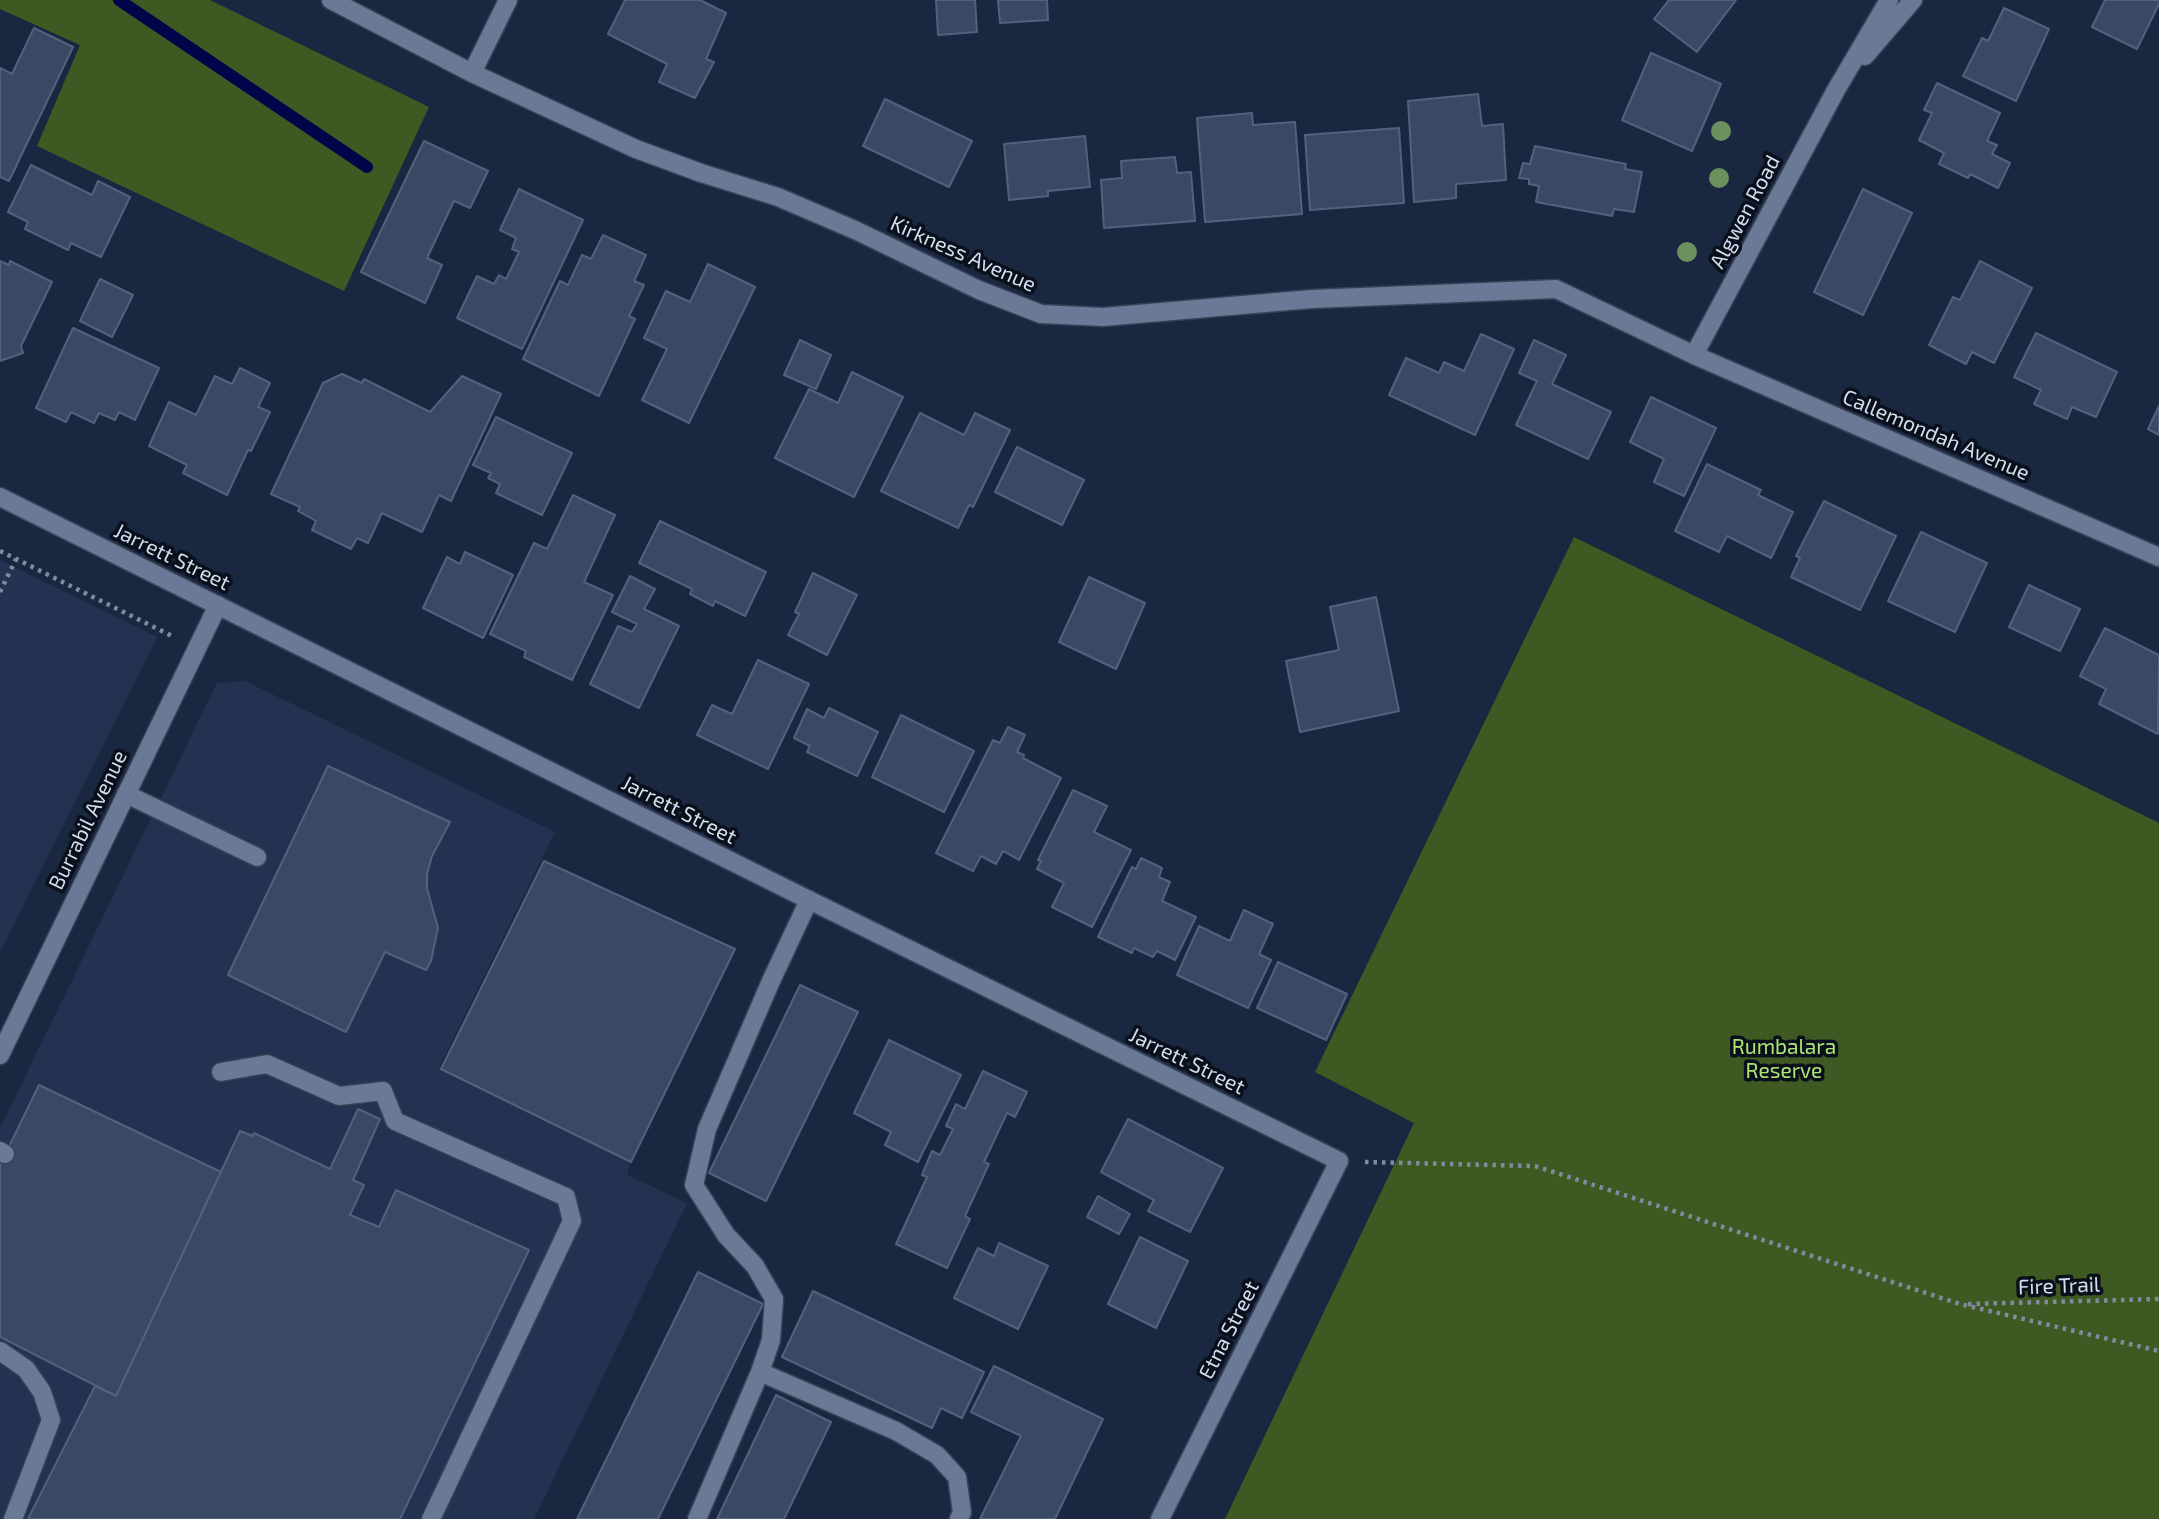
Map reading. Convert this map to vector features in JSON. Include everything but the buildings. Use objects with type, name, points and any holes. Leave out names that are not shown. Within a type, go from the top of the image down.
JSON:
[{"type":"street","name":"Kirkness Avenue","points":[[331,0],[472,73],[636,149],[778,197],[855,230],[979,290],[1041,314],[1103,317],[1312,299],[1556,289],[1694,355]]},
{"type":"street","points":[[472,73],[508,0]]},
{"type":"street","name":"Algwen Road","points":[[1694,355],[1836,90],[1889,0]]},
{"type":"street","name":"Algwen Road","points":[[1836,90],[1913,0]]},
{"type":"street","name":"Callemondah Avenue","points":[[1694,355],[2159,556]]},
{"type":"street","name":"Jarrett Street","points":[[0,497],[1339,1161]]},
{"type":"street","name":"Burrabil Avenue","points":[[0,1055],[218,605]]},
{"type":"street","points":[[126,794],[257,857]]},
{"type":"street","points":[[696,1519],[760,1372],[771,1340],[774,1300],[755,1266],[726,1235],[694,1185],[707,1129],[809,900]]},
{"type":"street","points":[[221,1072],[267,1064],[339,1096],[383,1091],[395,1121],[566,1197],[572,1221],[434,1518]]},
{"type":"street","name":"Etna Street","points":[[1160,1519],[1339,1161]]},
{"type":"street","points":[[0,1351],[26,1368],[42,1392],[51,1420],[13,1519]]},
{"type":"street","points":[[760,1372],[895,1431],[937,1455],[957,1477],[962,1512],[959,1519]]},
{"type":"path","points":[[0,551],[197,648]]},
{"type":"path","points":[[0,592],[16,559]]},
{"type":"path","points":[[1339,1161],[1535,1166],[1960,1304],[2159,1351]]},
{"type":"path","name":"Fire Trail","points":[[1960,1304],[2159,1298]]},
{"type":"shaded area","points":[[0,560],[157,637],[0,952]]},
{"type":"shaded area","points":[[245,681],[555,832],[439,1068],[631,1162],[627,1175],[687,1203],[534,1519],[0,1519],[0,1128],[217,683]]},
{"type":"green space","points":[[0,0],[210,0],[429,107],[344,291],[37,146],[80,45],[0,9]]},
{"type":"green space","name":"Rumbalara Reserve","points":[[1574,537],[2159,823],[2159,1519],[1225,1519],[1414,1123],[1315,1072]]},
{"type":"waterway","points":[[119,0],[367,167]]}]
